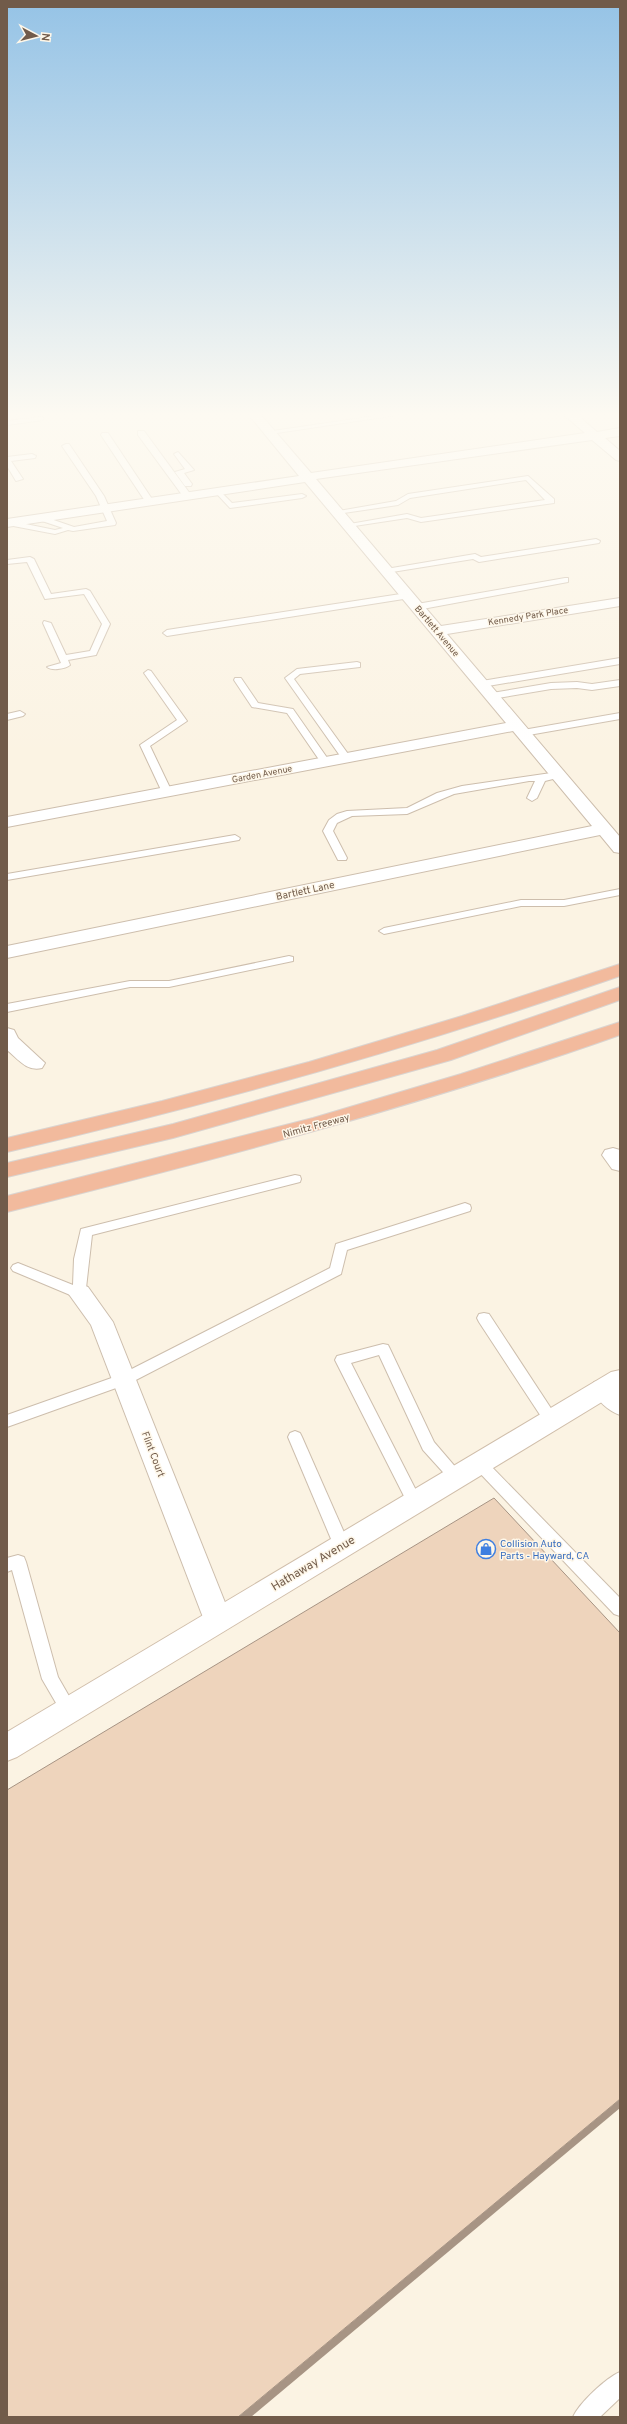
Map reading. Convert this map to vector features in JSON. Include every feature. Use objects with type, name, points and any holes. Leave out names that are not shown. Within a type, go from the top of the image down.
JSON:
[{"type":"highway","points":[[7,1145],[208,1096],[329,1063],[464,1023],[620,970]]},
{"type":"highway","points":[[7,1170],[173,1131],[444,1055],[620,993]]},
{"type":"highway","name":"Nimitz Freeway","points":[[7,1204],[236,1147],[365,1112],[499,1070],[620,1028]]},
{"type":"street","name":"Bartlett Avenue","points":[[351,528],[558,775],[614,838]]},
{"type":"street","name":"Kennedy Park Place","points":[[437,631],[620,602]]},
{"type":"street","name":"Garden Avenue","points":[[7,822],[346,758],[520,730]]},
{"type":"street","name":"Bartlett Lane","points":[[7,952],[614,838]]},
{"type":"street","points":[[7,1034],[9,1041],[34,1063]]},
{"type":"street","name":"Flint Court","points":[[80,1293],[101,1322],[125,1379],[218,1620]]},
{"type":"street","name":"Hathaway Avenue","points":[[7,1748],[551,1420],[614,1391]]},
{"type":"lane","points":[[35,528],[55,532],[80,528]]},
{"type":"lane","points":[[386,571],[474,556],[479,560],[596,541]]},
{"type":"lane","points":[[7,562],[30,559],[48,597],[86,591],[106,624],[93,653],[63,658]]},
{"type":"lane","points":[[167,633],[566,580]]},
{"type":"lane","points":[[47,623],[66,665],[51,667]]},
{"type":"lane","points":[[482,684],[620,661]]},
{"type":"lane","points":[[346,758],[289,678],[297,672],[356,665]]},
{"type":"lane","points":[[148,673],[182,721],[145,745],[167,792]]},
{"type":"lane","points":[[238,680],[255,705],[290,711],[325,762]]},
{"type":"lane","points":[[492,696],[551,686],[577,685],[592,688],[620,683]]},
{"type":"lane","points":[[7,716],[20,714]]},
{"type":"lane","points":[[520,730],[620,716]]},
{"type":"lane","points":[[342,858],[328,832],[330,825],[339,817],[365,811],[405,812],[419,808],[438,795],[529,778],[541,779],[558,775]]},
{"type":"lane","points":[[532,798],[541,779]]},
{"type":"lane","points":[[7,877],[235,838]]},
{"type":"lane","points":[[384,932],[521,903],[564,903],[620,892]]},
{"type":"lane","points":[[7,1008],[130,984],[169,984],[289,959]]},
{"type":"lane","points":[[18,1268],[80,1293],[81,1259],[86,1232],[295,1179]]},
{"type":"lane","points":[[7,1422],[125,1379],[336,1271],[341,1247],[466,1208]]},
{"type":"lane","points":[[484,1318],[551,1420]]},
{"type":"lane","points":[[414,1502],[342,1360],[383,1349],[428,1446],[456,1477]]},
{"type":"lane","points":[[295,1437],[342,1546]]},
{"type":"lane","points":[[479,1463],[620,1609]]},
{"type":"lane","points":[[7,1565],[18,1562],[50,1679],[70,1710]]},
{"type":"lane","points":[[584,2417],[620,2383]]},
{"type":"building","points":[[494,1498],[620,1633],[620,2099],[238,2417],[7,2417],[7,1790]]},
{"type":"place","name":"Collision Auto Parts - Hayward, CA","points":[[486,1549]]}]
